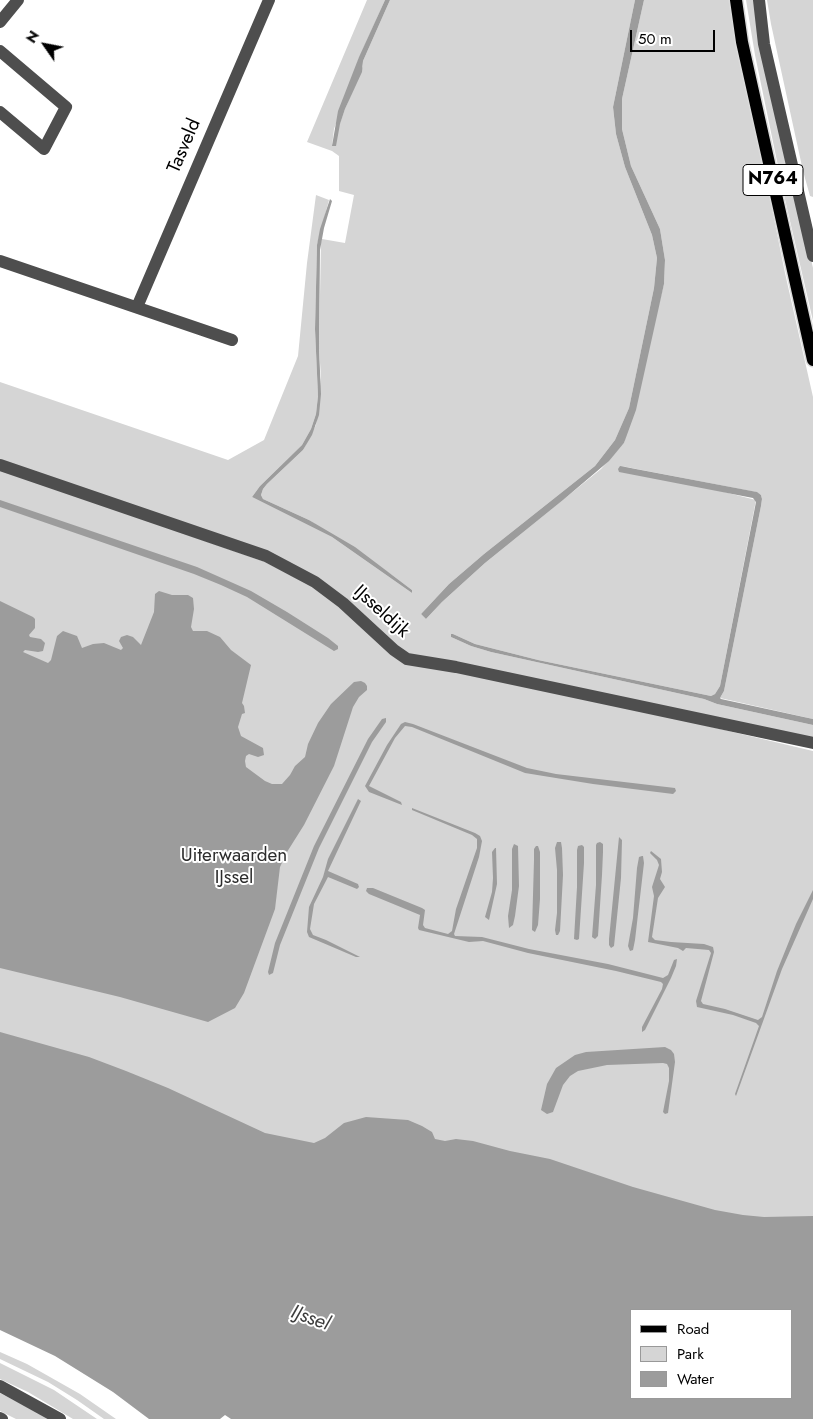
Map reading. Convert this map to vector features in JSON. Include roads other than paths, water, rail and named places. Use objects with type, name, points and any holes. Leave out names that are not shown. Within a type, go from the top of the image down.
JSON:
[{"type":"main road","name":"N764","points":[[736,0],[742,42],[813,360]]},
{"type":"street","points":[[0,22],[18,0]]},
{"type":"street","name":"Tasveld","points":[[136,307],[269,0]]},
{"type":"street","points":[[759,0],[764,44],[813,256]]},
{"type":"street","points":[[0,51],[66,107],[44,149],[0,112]]},
{"type":"street","points":[[0,261],[232,340]]},
{"type":"street","name":"IJsseldijk","points":[[0,465],[266,556],[315,582],[329,592],[394,650],[408,659],[456,666],[813,743]]},
{"type":"street","points":[[0,1386],[60,1419]]},
{"type":"water","points":[[385,0],[390,0],[363,61],[362,72],[345,109],[336,146],[332,146],[338,111],[359,57]]},
{"type":"water","points":[[635,0],[644,0],[622,99],[622,129],[631,166],[660,229],[665,260],[664,284],[636,410],[624,443],[609,461],[485,563],[426,619],[421,614],[449,584],[595,466],[615,440],[629,408],[654,288],[657,258],[652,235],[625,167],[616,134],[613,107]]},
{"type":"water","points":[[330,199],[332,201],[320,250],[319,348],[321,394],[319,415],[312,435],[303,450],[267,484],[261,495],[263,499],[309,520],[355,547],[412,590],[412,593],[332,537],[252,497],[260,486],[302,445],[311,429],[316,414],[318,396],[315,329],[317,245]]},
{"type":"water","points":[[620,466],[757,492],[761,495],[761,506],[724,691],[720,698],[813,719],[813,725],[491,652],[451,637],[451,634],[453,634],[475,644],[538,660],[711,696],[715,694],[720,686],[756,502],[753,498],[619,472]]},
{"type":"water","points":[[0,500],[197,567],[251,591],[328,638],[338,646],[338,649],[334,651],[247,597],[221,585],[0,507]]},
{"type":"water","points":[[159,591],[172,595],[188,595],[193,598],[194,609],[191,627],[193,631],[207,631],[220,637],[231,650],[251,665],[242,703],[245,713],[242,714],[238,727],[241,736],[263,748],[264,755],[258,757],[249,754],[246,756],[245,761],[246,767],[265,781],[272,784],[282,784],[295,766],[305,757],[308,744],[318,723],[331,704],[354,682],[361,681],[367,686],[367,690],[359,697],[353,707],[334,766],[280,867],[275,909],[244,993],[235,1008],[208,1022],[120,997],[0,968],[0,601],[35,619],[35,628],[29,635],[30,637],[41,639],[45,643],[43,651],[25,650],[23,652],[48,663],[51,660],[57,636],[63,631],[77,636],[82,648],[104,643],[121,650],[123,648],[119,641],[121,637],[127,635],[133,637],[141,645],[154,612],[155,594]]},
{"type":"water","points":[[386,718],[386,722],[372,742],[319,848],[280,945],[273,973],[269,975],[268,972],[275,943],[314,846],[368,739],[382,719]]},
{"type":"water","points":[[405,722],[527,768],[556,774],[675,788],[676,791],[673,794],[525,773],[412,727],[405,726],[395,738],[369,786],[401,802],[402,805],[369,792],[365,786],[387,745],[401,724]]},
{"type":"water","points":[[358,799],[361,801],[328,871],[358,884],[359,887],[357,889],[328,877],[314,904],[310,929],[313,935],[360,957],[356,957],[309,937],[307,932],[309,907],[323,877],[328,859]]},
{"type":"water","points":[[412,808],[475,833],[480,836],[482,841],[479,857],[454,934],[455,936],[482,937],[529,949],[608,964],[663,978],[668,975],[674,960],[677,959],[671,978],[645,1030],[642,1032],[642,1027],[662,989],[663,984],[661,982],[528,953],[483,941],[469,942],[419,930],[420,915],[369,894],[366,891],[367,888],[373,888],[422,908],[425,910],[423,925],[425,928],[448,934],[452,931],[456,909],[477,848],[477,839],[472,835],[412,810]]},
{"type":"water","points":[[619,837],[622,840],[621,878],[614,946],[611,948],[609,939]]},
{"type":"water","points":[[557,842],[561,842],[563,875],[560,931],[556,935],[557,870],[555,848]]},
{"type":"water","points":[[600,842],[603,844],[602,875],[598,936],[595,939],[592,937],[596,885],[596,845]]},
{"type":"water","points":[[514,844],[518,846],[519,886],[513,925],[509,928],[508,916],[512,890],[512,849]]},
{"type":"water","points":[[582,845],[584,847],[584,863],[579,939],[577,940],[574,939],[577,850],[578,846]]},
{"type":"water","points":[[538,846],[540,852],[540,899],[538,925],[535,932],[532,930],[534,849]]},
{"type":"water","points":[[495,848],[497,884],[489,920],[485,917],[492,892],[492,852]]},
{"type":"water","points":[[651,851],[661,859],[662,872],[660,879],[665,887],[658,898],[652,937],[655,940],[704,944],[713,947],[714,952],[701,1001],[703,1004],[758,1020],[762,1017],[777,971],[796,924],[813,890],[813,899],[782,969],[736,1096],[735,1094],[759,1026],[756,1023],[733,1015],[697,1007],[696,1001],[711,953],[709,950],[686,948],[683,951],[678,948],[648,942],[654,896],[652,887],[659,865],[650,853]]},
{"type":"water","points":[[643,856],[644,863],[635,940],[633,950],[630,951],[628,946],[633,918],[637,868],[639,857]]},
{"type":"water","name":"IJssel","points":[[0,1032],[89,1057],[126,1071],[168,1088],[265,1133],[314,1143],[325,1138],[344,1123],[366,1117],[408,1120],[432,1132],[435,1139],[473,1141],[550,1159],[633,1187],[715,1210],[764,1217],[813,1216],[813,1419],[231,1419],[225,1415],[220,1419],[149,1419],[113,1392],[55,1356],[0,1330]]},
{"type":"water","points":[[665,1047],[674,1054],[675,1062],[668,1113],[665,1114],[663,1112],[669,1081],[669,1068],[667,1064],[663,1063],[607,1065],[578,1071],[570,1076],[563,1085],[553,1112],[547,1114],[541,1110],[547,1084],[556,1068],[575,1055],[586,1052]]},
{"type":"park label","name":"Uiterwaarden IJssel","points":[[234,867]]}]
